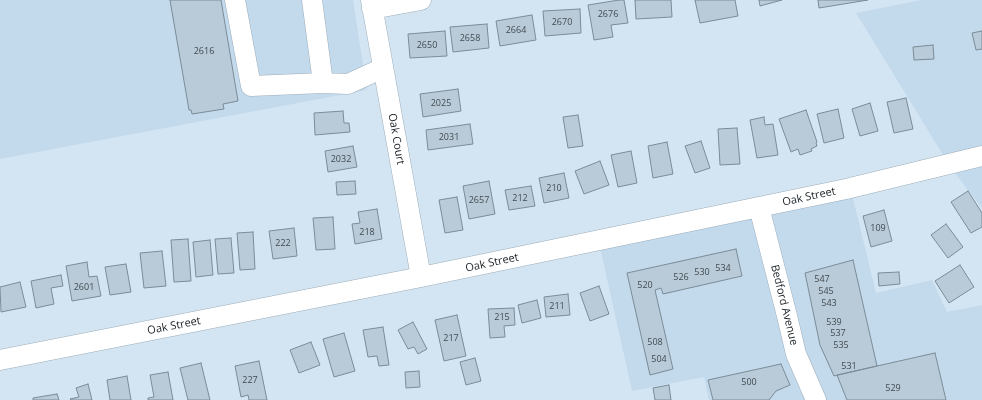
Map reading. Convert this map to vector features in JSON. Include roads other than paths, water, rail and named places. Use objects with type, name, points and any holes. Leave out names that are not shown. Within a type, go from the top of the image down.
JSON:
[{"type":"street","points":[[235,0],[251,86],[323,83],[348,84],[383,68]]},
{"type":"street","points":[[312,0],[323,83]]},
{"type":"street","points":[[372,4],[421,0]]},
{"type":"street","name":"Oak Court","points":[[372,4],[421,277]]},
{"type":"street","name":"Oak Street","points":[[0,360],[421,277],[846,189],[982,156]]},
{"type":"street","name":"Bedford Avenue","points":[[759,207],[796,354],[816,400]]}]
